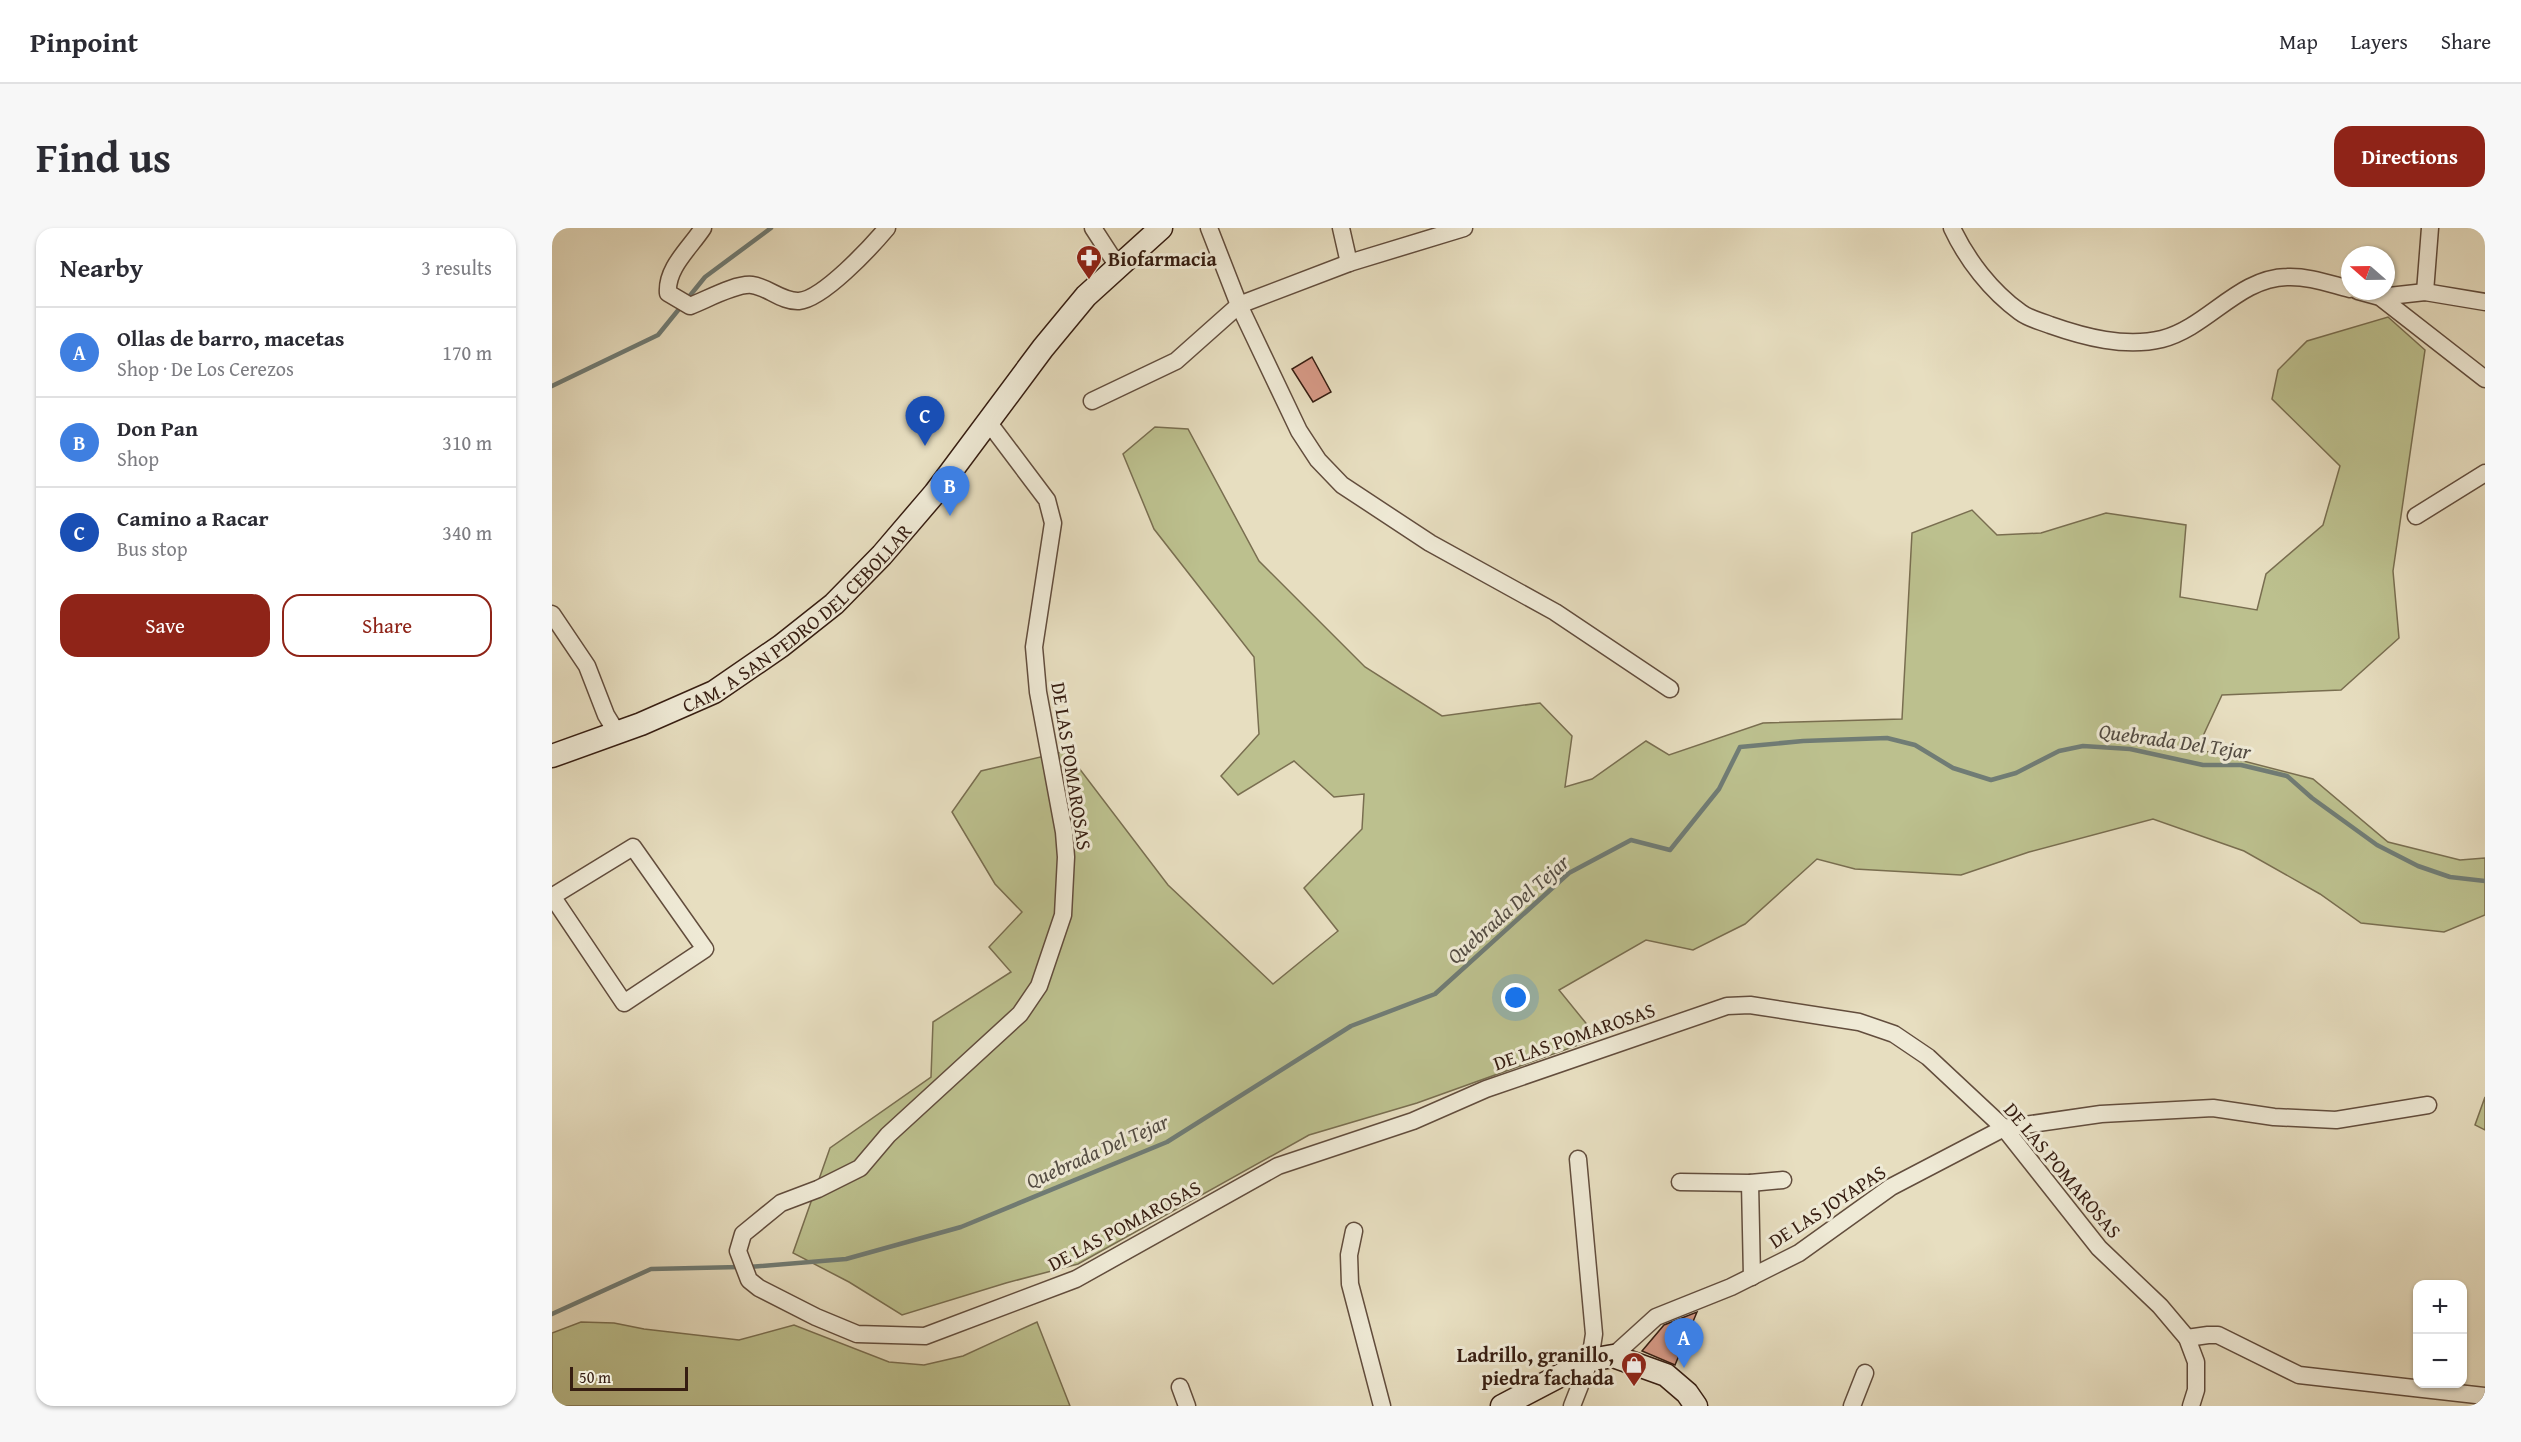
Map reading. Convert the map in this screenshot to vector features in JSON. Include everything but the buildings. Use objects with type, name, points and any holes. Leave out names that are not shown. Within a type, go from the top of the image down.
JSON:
[{"type":"street","points":[[703,228],[677,262],[667,281],[668,293],[690,306],[741,286],[753,285],[789,301],[802,301],[815,296],[850,268],[887,228]]},
{"type":"street","points":[[1093,228],[1119,268]]},
{"type":"street","name":"CAM. A SAN PEDRO DEL CEBOLLAR","points":[[552,756],[617,733],[714,692],[781,646],[834,604],[882,555],[928,502],[1043,348],[1086,296],[1161,228]]},
{"type":"street","points":[[1209,228],[1239,305],[1299,431],[1318,460],[1342,486],[1430,543],[1555,612],[1670,689]]},
{"type":"street","points":[[1341,228],[1349,263]]},
{"type":"street","points":[[1092,401],[1176,361],[1239,305],[1349,263],[1464,228]]},
{"type":"street","points":[[1952,228],[1960,245],[1986,281],[2020,312],[2030,318],[2092,338],[2134,341],[2163,339],[2212,315],[2244,291],[2271,279],[2290,277],[2341,287]]},
{"type":"street","points":[[2425,292],[2430,228]]},
{"type":"street","points":[[2395,295],[2425,292],[2485,302]]},
{"type":"street","points":[[2384,300],[2485,379]]},
{"type":"street","name":"DE LAS POMAROSAS","points":[[989,423],[1047,500],[1053,523],[1034,647],[1038,692],[1064,832],[1066,857],[1063,915],[1039,986],[1020,1014],[888,1135],[860,1168],[818,1189],[781,1203],[743,1234],[738,1251],[749,1280],[759,1288],[797,1308],[857,1334],[925,1336],[1076,1279],[1278,1166],[1413,1121],[1486,1089],[1727,1006],[1750,1005],[1859,1022],[1894,1034],[1928,1057],[2004,1128],[2099,1248],[2160,1306],[2187,1338],[2196,1362],[2196,1390],[2191,1406]]},
{"type":"street","points":[[2416,516],[2485,473]]},
{"type":"street","points":[[552,614],[587,666],[606,715],[617,733]]},
{"type":"street","points":[[633,848],[706,948],[624,1002],[552,896],[633,848]]},
{"type":"street","name":"DE LAS JOYAPAS","points":[[1613,1356],[1656,1317],[1752,1277],[1799,1253],[1891,1187],[2004,1128],[2102,1114],[2213,1108],[2274,1117],[2336,1120],[2428,1104]]},
{"type":"street","points":[[1572,1406],[1590,1360],[1593,1334],[1578,1159]]},
{"type":"street","points":[[1680,1182],[1750,1183],[1783,1180]]},
{"type":"street","points":[[1750,1183],[1752,1277]]},
{"type":"street","points":[[1354,1230],[1349,1255],[1350,1284],[1382,1406]]},
{"type":"street","points":[[2187,1338],[2218,1335],[2300,1375],[2485,1396]]},
{"type":"street","points":[[1502,1406],[1590,1360],[1613,1356],[1666,1375],[1687,1393],[1696,1406]]},
{"type":"street","points":[[1852,1406],[1864,1373]]},
{"type":"street","points":[[1180,1387],[1187,1406]]},
{"type":"green space","points":[[2388,317],[2425,350],[2393,571],[2399,638],[2341,690],[2222,695],[2197,749],[2313,779],[2388,842],[2460,860],[2485,858],[2485,915],[2444,932],[2361,923],[2320,894],[2244,851],[2153,819],[2029,852],[1961,875],[1855,869],[1817,859],[1745,924],[1693,950],[1646,940],[1559,990],[1598,1038],[1417,1103],[1309,1135],[1078,1264],[902,1315],[849,1282],[793,1253],[830,1148],[931,1077],[933,1022],[1011,972],[989,947],[1022,912],[995,884],[952,812],[981,771],[1066,751],[1168,885],[1273,984],[1338,931],[1304,888],[1362,829],[1364,794],[1334,797],[1294,761],[1238,795],[1221,776],[1259,734],[1254,657],[1154,529],[1123,454],[1155,427],[1188,429],[1259,561],[1365,667],[1442,716],[1540,703],[1572,736],[1565,787],[1592,779],[1646,741],[1669,755],[1763,723],[1902,719],[1912,533],[1972,510],[1997,535],[2041,533],[2106,513],[2186,525],[2180,597],[2257,610],[2266,574],[2323,525],[2340,466],[2272,399],[2278,370],[2307,341]]},
{"type":"green space","points":[[2485,1097],[2485,1130],[2475,1125]]},
{"type":"green space","points":[[581,1322],[614,1323],[644,1329],[739,1340],[794,1325],[889,1362],[924,1365],[963,1356],[1037,1322],[1070,1406],[552,1406],[552,1333]]},
{"type":"waterway","points":[[552,386],[658,335],[705,277],[771,228]]},
{"type":"waterway","name":"Quebrada Del Tejar","points":[[749,1267],[846,1259],[961,1227],[1167,1142],[1351,1026],[1435,994],[1569,873],[1631,840],[1670,850],[1719,789],[1740,747],[1803,741],[1887,738],[1915,745],[1953,768],[1991,780],[2016,773],[2059,751],[2083,746],[2130,749],[2203,765],[2241,765],[2287,776],[2312,798],[2377,845],[2418,866],[2450,877],[2485,881]]},
{"type":"waterway","name":"Quebrada Del Tejar","points":[[552,1314],[651,1269],[740,1267]]},
{"type":"place","name":"Biofarmacia","points":[[1089,281]]},
{"type":"place","name":"Camino a Racar","points":[[925,446]]},
{"type":"place","name":"Don Pan","points":[[950,516]]},
{"type":"place","name":"Ollas de barro, macetas","points":[[1684,1368]]},
{"type":"place","name":"Ladrillo, granillo, piedra fachada","points":[[1634,1388]]}]
